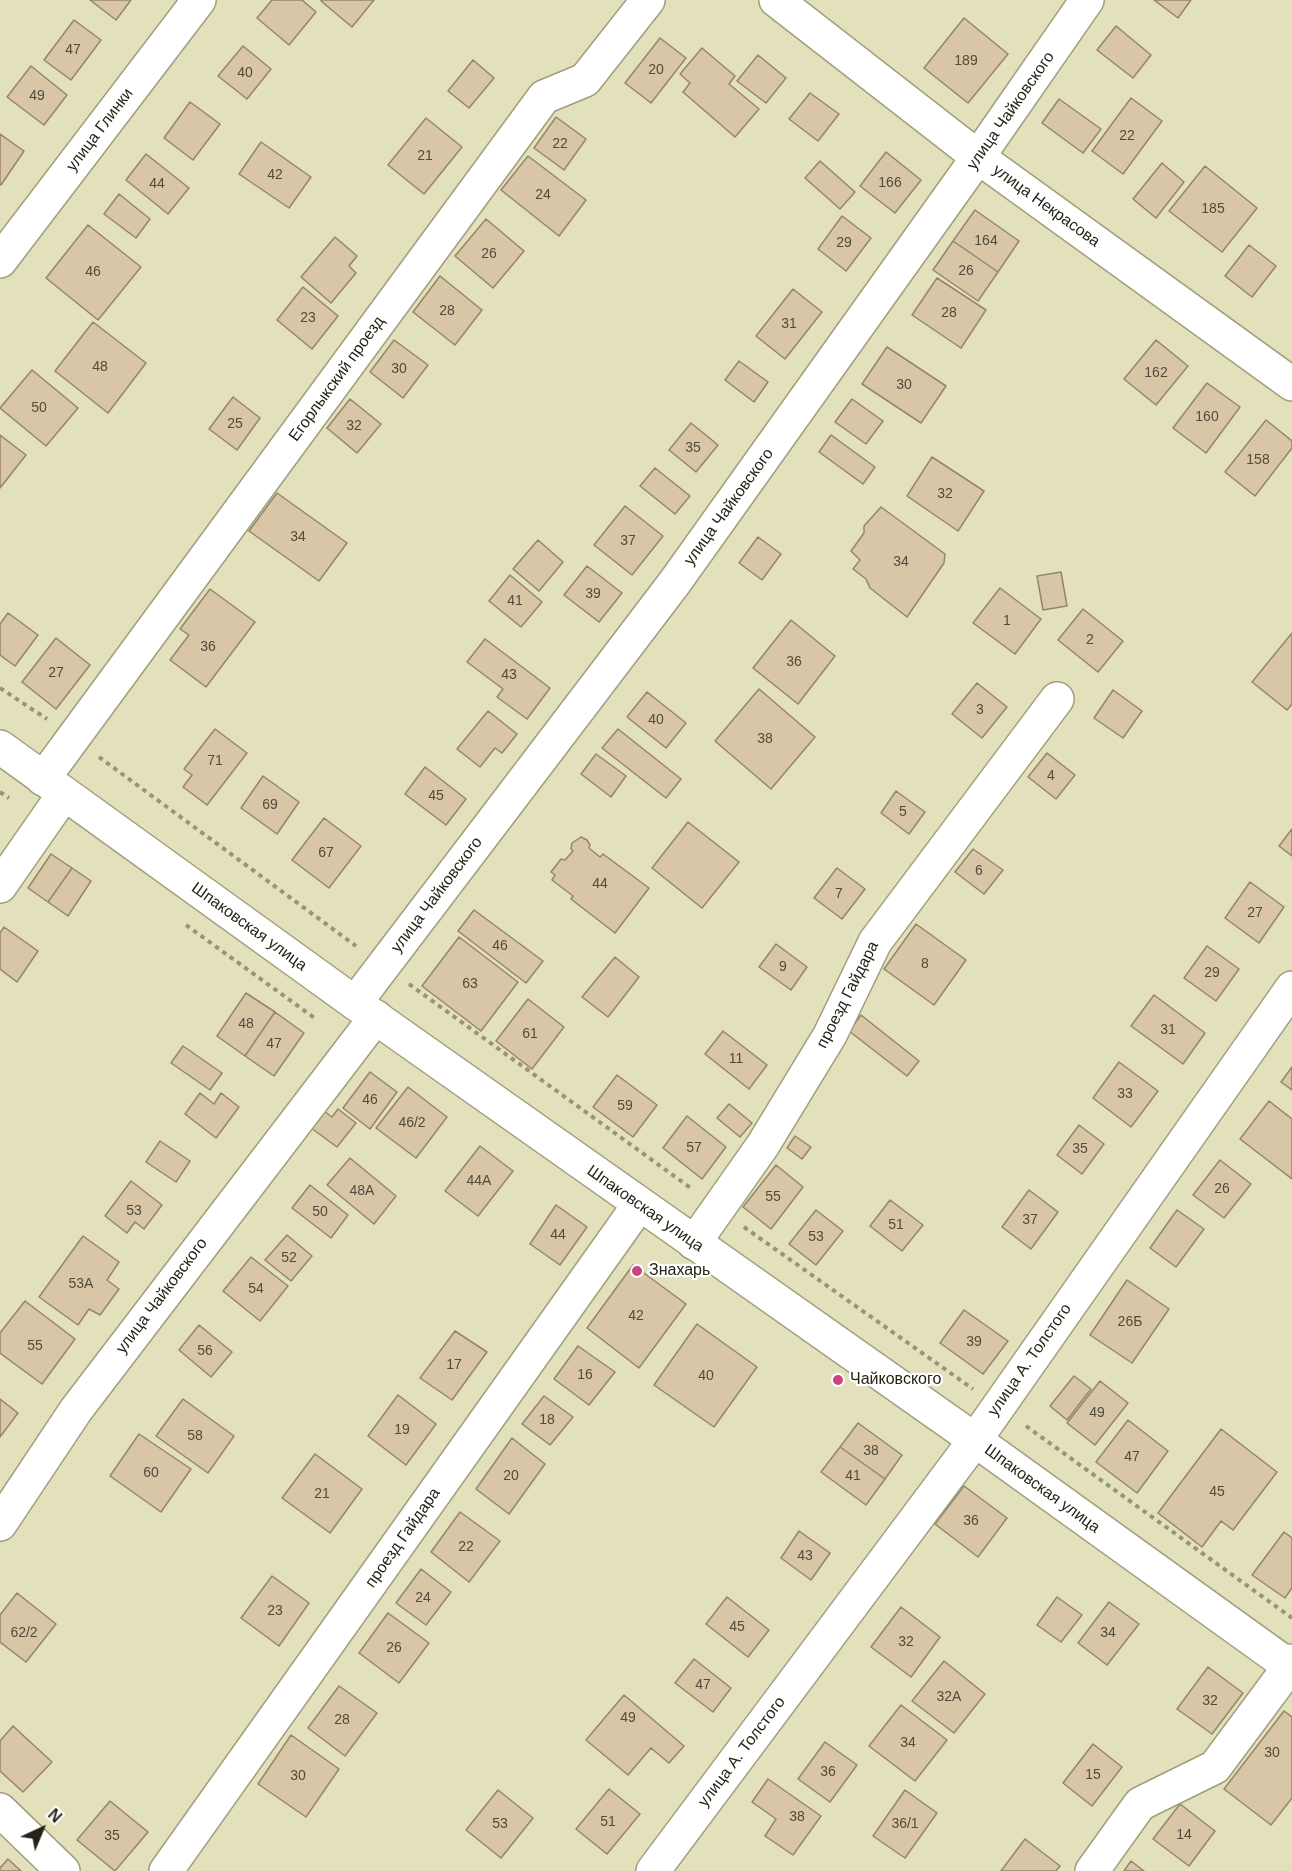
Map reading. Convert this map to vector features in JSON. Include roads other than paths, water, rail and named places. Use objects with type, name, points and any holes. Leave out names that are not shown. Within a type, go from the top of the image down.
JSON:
[{"type":"street","name":"улица Глинки","points":[[0,261],[199,0]]},
{"type":"street","name":"Егорлыкский проезд","points":[[0,886],[53,787],[73,738],[544,97],[585,80],[648,0]]},
{"type":"street","name":"улица Некрасова","points":[[776,0],[978,158],[1292,384]]},
{"type":"street","name":"улица Чайковского","points":[[0,1524],[76,1410],[365,1010],[383,966],[675,582],[1088,0]]},
{"type":"street","name":"проезд Гайдара","points":[[694,1243],[763,1144],[830,1035],[875,942],[1057,699]]},
{"type":"street","name":"Шпаковская улица","points":[[0,747],[639,1205],[1291,1665]]},
{"type":"street","name":"улица А. Толстого","points":[[653,1871],[975,1440],[1292,988]]},
{"type":"street","name":"проезд Гайдара","points":[[166,1871],[639,1205]]},
{"type":"street","points":[[1092,1871],[1140,1804],[1215,1767],[1291,1665]]},
{"type":"street","points":[[0,1810],[63,1871]]},
{"type":"place","name":"Знахарь","points":[[637,1271]]},
{"type":"place","name":"Чайковского","points":[[838,1380]]}]
